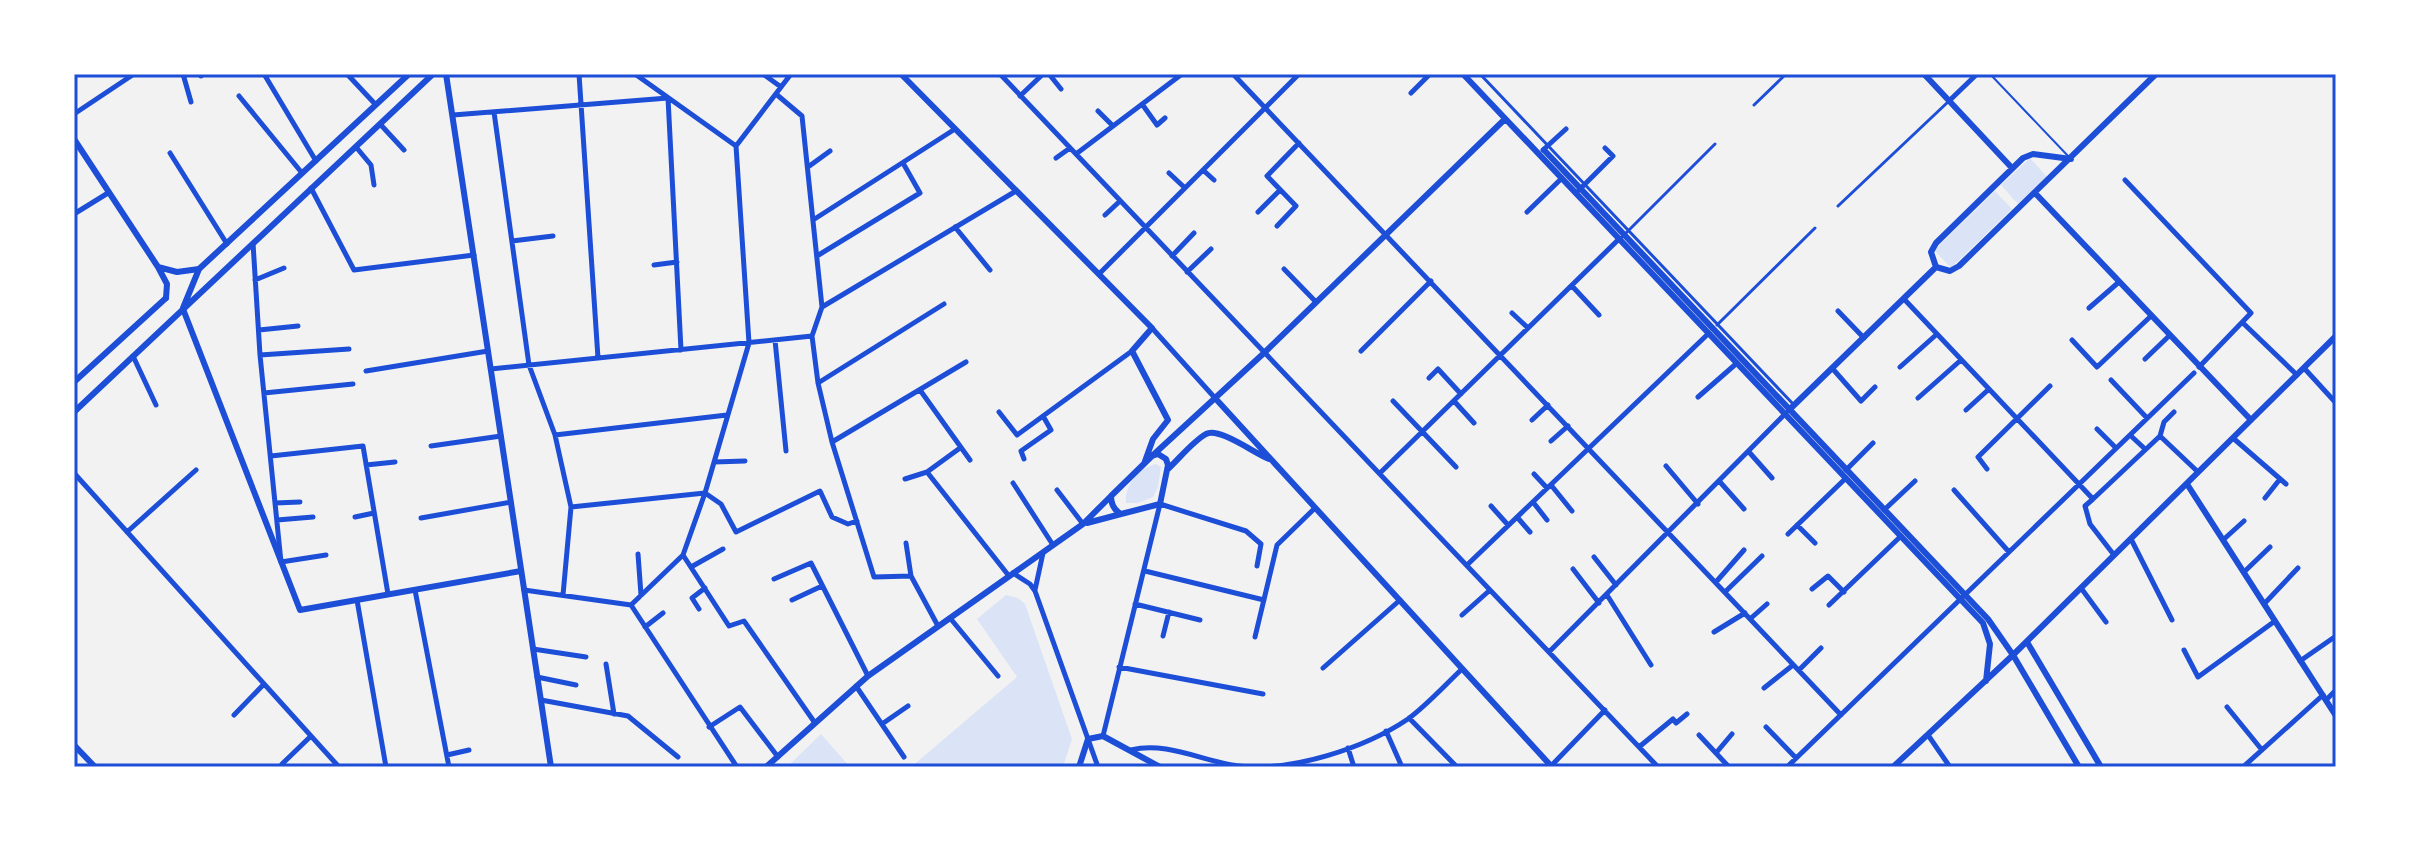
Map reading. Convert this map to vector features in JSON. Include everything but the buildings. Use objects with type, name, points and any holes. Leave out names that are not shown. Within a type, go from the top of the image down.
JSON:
[{"type":"street","points":[[74,114],[134,74]]},
{"type":"street","points":[[183,74],[191,102]]},
{"type":"street","points":[[264,74],[316,161]]},
{"type":"street","points":[[347,74],[376,105]]},
{"type":"street","points":[[409,74],[199,269],[183,309],[300,610],[521,571]]},
{"type":"street","points":[[74,412],[433,74]]},
{"type":"street","points":[[446,74],[551,767]]},
{"type":"street","points":[[579,74],[598,358]]},
{"type":"street","points":[[635,74],[736,146]]},
{"type":"street","points":[[763,74],[781,87]]},
{"type":"street","points":[[631,605],[683,555],[705,493],[749,343],[736,146],[791,74]]},
{"type":"street","points":[[901,74],[1152,328],[1552,766],[1605,710]]},
{"type":"street","points":[[1000,74],[1658,767]]},
{"type":"street","points":[[1020,96],[1043,74]]},
{"type":"street","points":[[1049,74],[1061,89]]},
{"type":"street","points":[[1076,154],[1182,74]]},
{"type":"street","points":[[1233,74],[1841,715]]},
{"type":"street","points":[[1099,274],[1299,74]]},
{"type":"street","points":[[1411,93],[1430,74]]},
{"type":"street","points":[[1463,74],[1505,119],[1544,150],[1562,178],[1580,189],[1624,234],[1963,597],[1983,623],[1990,644],[1986,681]]},
{"type":"street","points":[[1480,74],[1544,150],[1713,329],[1737,363],[1790,409]]},
{"type":"street","points":[[1754,105],[1786,74]]},
{"type":"street","points":[[1924,74],[2012,168]]},
{"type":"street","points":[[1838,206],[1977,74]]},
{"type":"street","points":[[2071,159],[2033,154],[2023,158],[1936,243],[1931,252],[1936,267],[1945,271],[1955,270],[2071,159],[2156,74]]},
{"type":"street","points":[[776,94],[802,116],[822,307],[812,336],[818,383],[832,442],[874,577],[911,576]]},
{"type":"street","points":[[239,96],[302,173]]},
{"type":"street","points":[[453,115],[668,98]]},
{"type":"street","points":[[668,98],[681,350]]},
{"type":"street","points":[[1142,104],[1157,125],[1165,118]]},
{"type":"street","points":[[1098,111],[1113,126]]},
{"type":"street","points":[[494,112],[529,365],[555,435],[571,507],[563,595]]},
{"type":"street","points":[[766,767],[868,676],[1083,524],[1505,119]]},
{"type":"street","points":[[380,124],[404,150]]},
{"type":"street","points":[[813,220],[955,129]]},
{"type":"street","points":[[1544,150],[1566,129]]},
{"type":"street","points":[[74,139],[167,284],[166,298],[74,382]]},
{"type":"street","points":[[1277,226],[1296,206],[1267,176],[1299,143]]},
{"type":"street","points":[[1380,473],[1715,144]]},
{"type":"street","points":[[356,147],[371,165],[374,185]]},
{"type":"street","points":[[1056,158],[1070,148]]},
{"type":"street","points":[[1580,189],[1613,156],[1605,148]]},
{"type":"street","points":[[808,168],[830,151]]},
{"type":"street","points":[[170,153],[227,244]]},
{"type":"street","points":[[817,256],[920,193],[903,163]]},
{"type":"street","points":[[1203,170],[1214,180]]},
{"type":"street","points":[[1169,173],[1185,188]]},
{"type":"street","points":[[1527,212],[1562,178]]},
{"type":"street","points":[[1787,767],[2197,370],[2251,313],[2125,180]]},
{"type":"street","points":[[311,188],[354,270],[474,255]]},
{"type":"street","points":[[1258,212],[1280,190]]},
{"type":"street","points":[[822,307],[1016,191]]},
{"type":"street","points":[[74,214],[108,193]]},
{"type":"street","points":[[2035,193],[2170,335],[2197,370],[2251,420]]},
{"type":"street","points":[[1105,215],[1120,201]]},
{"type":"street","points":[[955,227],[990,270]]},
{"type":"street","points":[[1467,565],[1815,228]]},
{"type":"street","points":[[1172,256],[1194,233]]},
{"type":"street","points":[[512,241],[553,236]]},
{"type":"street","points":[[253,243],[260,355],[281,562]]},
{"type":"street","points":[[1187,272],[1211,249]]},
{"type":"street","points":[[654,265],[677,262]]},
{"type":"street","points":[[158,267],[177,272],[199,269]]},
{"type":"street","points":[[1549,652],[1936,267]]},
{"type":"street","points":[[255,280],[284,268]]},
{"type":"street","points":[[1284,269],[1316,302]]},
{"type":"street","points":[[1361,351],[1431,281]]},
{"type":"street","points":[[2089,308],[2119,282]]},
{"type":"street","points":[[1572,286],[1599,315]]},
{"type":"street","points":[[1904,299],[2093,499]]},
{"type":"street","points":[[818,383],[944,304]]},
{"type":"street","points":[[1838,311],[1864,338]]},
{"type":"street","points":[[1512,313],[1528,328]]},
{"type":"street","points":[[2072,340],[2097,367],[2151,316]]},
{"type":"street","points":[[2243,323],[2297,375]]},
{"type":"street","points":[[259,330],[298,326]]},
{"type":"street","points":[[999,412],[1017,435],[1132,351],[1152,328]]},
{"type":"street","points":[[1900,367],[1937,334]]},
{"type":"street","points":[[2145,359],[2170,335]]},
{"type":"street","points":[[491,369],[812,336]]},
{"type":"street","points":[[1893,767],[2027,642],[2336,336]]},
{"type":"street","points":[[775,340],[786,451]]},
{"type":"street","points":[[260,355],[349,349]]},
{"type":"street","points":[[366,371],[488,351]]},
{"type":"street","points":[[1132,351],[1168,420],[1153,439],[1144,464]]},
{"type":"street","points":[[133,356],[156,405]]},
{"type":"street","points":[[1918,398],[1961,360]]},
{"type":"street","points":[[832,442],[966,362]]},
{"type":"street","points":[[1698,397],[1737,363]]},
{"type":"street","points":[[1832,368],[1861,401],[1875,387]]},
{"type":"street","points":[[2304,368],[2336,403]]},
{"type":"street","points":[[1429,378],[1438,369],[1461,394]]},
{"type":"street","points":[[2111,380],[2147,418]]},
{"type":"street","points":[[264,393],[353,384]]},
{"type":"street","points":[[1987,469],[1978,457],[2050,386]]},
{"type":"street","points":[[1966,410],[1989,389]]},
{"type":"street","points":[[920,390],[970,460]]},
{"type":"street","points":[[1393,401],[1456,467]]},
{"type":"street","points":[[1454,401],[1474,423]]},
{"type":"street","points":[[1532,420],[1548,405]]},
{"type":"street","points":[[2174,412],[2160,428],[2160,436],[2198,472]]},
{"type":"street","points":[[555,435],[727,415]]},
{"type":"street","points":[[1024,459],[1021,451],[1051,430],[1043,416]]},
{"type":"street","points":[[1551,441],[1568,426]]},
{"type":"street","points":[[2097,429],[2116,448]]},
{"type":"street","points":[[1167,470],[1206,434],[1215,432],[1272,460]]},
{"type":"street","points":[[2130,435],[2145,449]]},
{"type":"street","points":[[431,446],[501,436]]},
{"type":"street","points":[[2114,555],[2090,524],[2085,506],[2160,436]]},
{"type":"street","points":[[2233,438],[2286,484]]},
{"type":"street","points":[[1788,534],[1873,443]]},
{"type":"street","points":[[270,456],[363,446],[388,594]]},
{"type":"street","points":[[905,479],[927,472],[960,448]]},
{"type":"street","points":[[1749,452],[1772,478]]},
{"type":"street","points":[[1103,736],[1167,470],[1164,457],[1158,454],[1152,456]]},
{"type":"street","points":[[714,462],[745,461]]},
{"type":"street","points":[[366,465],[395,462]]},
{"type":"street","points":[[1666,466],[1698,504]]},
{"type":"street","points":[[127,532],[196,470]]},
{"type":"street","points":[[927,472],[1011,574],[1030,584],[1035,591],[1098,767]]},
{"type":"street","points":[[74,473],[339,767]]},
{"type":"street","points":[[1534,474],[1572,511]]},
{"type":"street","points":[[2265,498],[2280,479]]},
{"type":"street","points":[[1882,512],[1915,481]]},
{"type":"street","points":[[1720,482],[1744,509]]},
{"type":"street","points":[[1013,483],[1053,545]]},
{"type":"street","points":[[2187,484],[2336,716]]},
{"type":"street","points":[[1057,490],[1083,524]]},
{"type":"street","points":[[1954,490],[2009,552]]},
{"type":"street","points":[[571,507],[705,493],[721,504],[736,532],[820,491],[832,517],[848,524],[857,521]]},
{"type":"street","points":[[1111,496],[1112,506],[1121,514]]},
{"type":"street","points":[[275,503],[300,502]]},
{"type":"street","points":[[421,518],[511,502]]},
{"type":"street","points":[[1533,502],[1547,520]]},
{"type":"street","points":[[1083,524],[1160,504],[1246,531],[1261,544],[1257,566]]},
{"type":"street","points":[[1491,506],[1508,525]]},
{"type":"street","points":[[1255,637],[1277,545],[1315,508]]},
{"type":"street","points":[[1882,512],[1901,536],[1988,619],[2013,655],[2079,767]]},
{"type":"street","points":[[355,517],[374,513]]},
{"type":"street","points":[[277,520],[313,517]]},
{"type":"street","points":[[1517,517],[1530,532]]},
{"type":"street","points":[[2223,540],[2244,521]]},
{"type":"street","points":[[1797,525],[1815,543]]},
{"type":"street","points":[[1829,605],[1901,536]]},
{"type":"street","points":[[2131,539],[2172,620]]},
{"type":"street","points":[[906,543],[911,576],[938,626]]},
{"type":"street","points":[[2244,572],[2270,547]]},
{"type":"street","points":[[691,567],[723,549]]},
{"type":"street","points":[[1716,582],[1744,550]]},
{"type":"street","points":[[1035,591],[1043,552]]},
{"type":"street","points":[[638,554],[641,596]]},
{"type":"street","points":[[281,562],[326,555]]},
{"type":"street","points":[[683,555],[729,626],[744,621],[815,723]]},
{"type":"street","points":[[1725,592],[1762,556]]},
{"type":"street","points":[[1594,557],[1616,585]]},
{"type":"street","points":[[774,579],[811,563],[868,676]]},
{"type":"street","points":[[2264,604],[2298,568]]},
{"type":"street","points":[[1573,569],[1599,603]]},
{"type":"street","points":[[1145,571],[1264,600]]},
{"type":"street","points":[[1812,589],[1828,576],[1844,592]]},
{"type":"street","points":[[792,600],[822,586]]},
{"type":"street","points":[[699,609],[692,598],[705,588]]},
{"type":"street","points":[[2081,588],[2106,622]]},
{"type":"street","points":[[415,590],[449,767]]},
{"type":"street","points":[[524,590],[631,605],[737,767]]},
{"type":"street","points":[[1462,615],[1490,590]]},
{"type":"street","points":[[1607,595],[1651,665]]},
{"type":"street","points":[[357,600],[386,767]]},
{"type":"street","points":[[1323,668],[1400,600]]},
{"type":"street","points":[[1135,604],[1200,620]]},
{"type":"street","points":[[1750,619],[1767,604]]},
{"type":"street","points":[[1163,636],[1169,612]]},
{"type":"street","points":[[645,627],[663,613]]},
{"type":"street","points":[[1714,632],[1745,613]]},
{"type":"street","points":[[949,618],[998,676]]},
{"type":"street","points":[[2184,650],[2198,677],[2275,621]]},
{"type":"street","points":[[2300,661],[2336,636]]},
{"type":"street","points":[[2027,642],[2101,767]]},
{"type":"street","points":[[1799,670],[1821,648]]},
{"type":"street","points":[[533,649],[586,657]]},
{"type":"street","points":[[606,664],[614,714]]},
{"type":"street","points":[[1764,688],[1793,665]]},
{"type":"street","points":[[1119,667],[1263,694]]},
{"type":"street","points":[[1130,751],[1144,747],[1239,766],[1295,763],[1348,748],[1386,731],[1409,718],[1462,669]]},
{"type":"street","points":[[537,677],[576,685]]},
{"type":"street","points":[[234,715],[264,684]]},
{"type":"street","points":[[856,686],[904,757]]},
{"type":"street","points":[[2243,767],[2336,690]]},
{"type":"street","points":[[541,700],[628,716],[678,757]]},
{"type":"street","points":[[882,724],[908,706]]},
{"type":"street","points":[[709,727],[740,707],[778,757]]},
{"type":"street","points":[[2227,707],[2262,750]]},
{"type":"street","points":[[1639,747],[1673,719],[1676,723],[1687,714]]},
{"type":"street","points":[[1409,718],[1457,767]]},
{"type":"street","points":[[1766,727],[1796,758]]},
{"type":"street","points":[[1386,731],[1402,767]]},
{"type":"street","points":[[1716,753],[1732,734]]},
{"type":"street","points":[[1699,735],[1729,767]]},
{"type":"street","points":[[1928,735],[1950,767]]},
{"type":"street","points":[[282,764],[311,736]]},
{"type":"street","points":[[1088,739],[1103,736],[1160,767]]},
{"type":"street","points":[[1079,767],[1088,739]]},
{"type":"street","points":[[74,745],[95,767]]},
{"type":"street","points":[[1348,748],[1354,767]]},
{"type":"street","points":[[447,755],[469,750]]},
{"type":"lane","points":[[1990,74],[2071,159]]},
{"type":"shaded area","points":[[2030,158],[2047,177],[2018,204],[2001,185]]},
{"type":"shaded area","points":[[1995,191],[2012,209],[1951,268],[1934,250]]},
{"type":"shaded area","points":[[1156,464],[1161,467],[1153,497],[1138,503],[1126,503],[1127,490],[1134,478]]},
{"type":"shaded area","points":[[1006,595],[1018,598],[1025,604],[1072,739],[1063,767],[911,767],[1017,677],[977,619]]},
{"type":"shaded area","points":[[821,734],[850,767],[787,767]]}]
